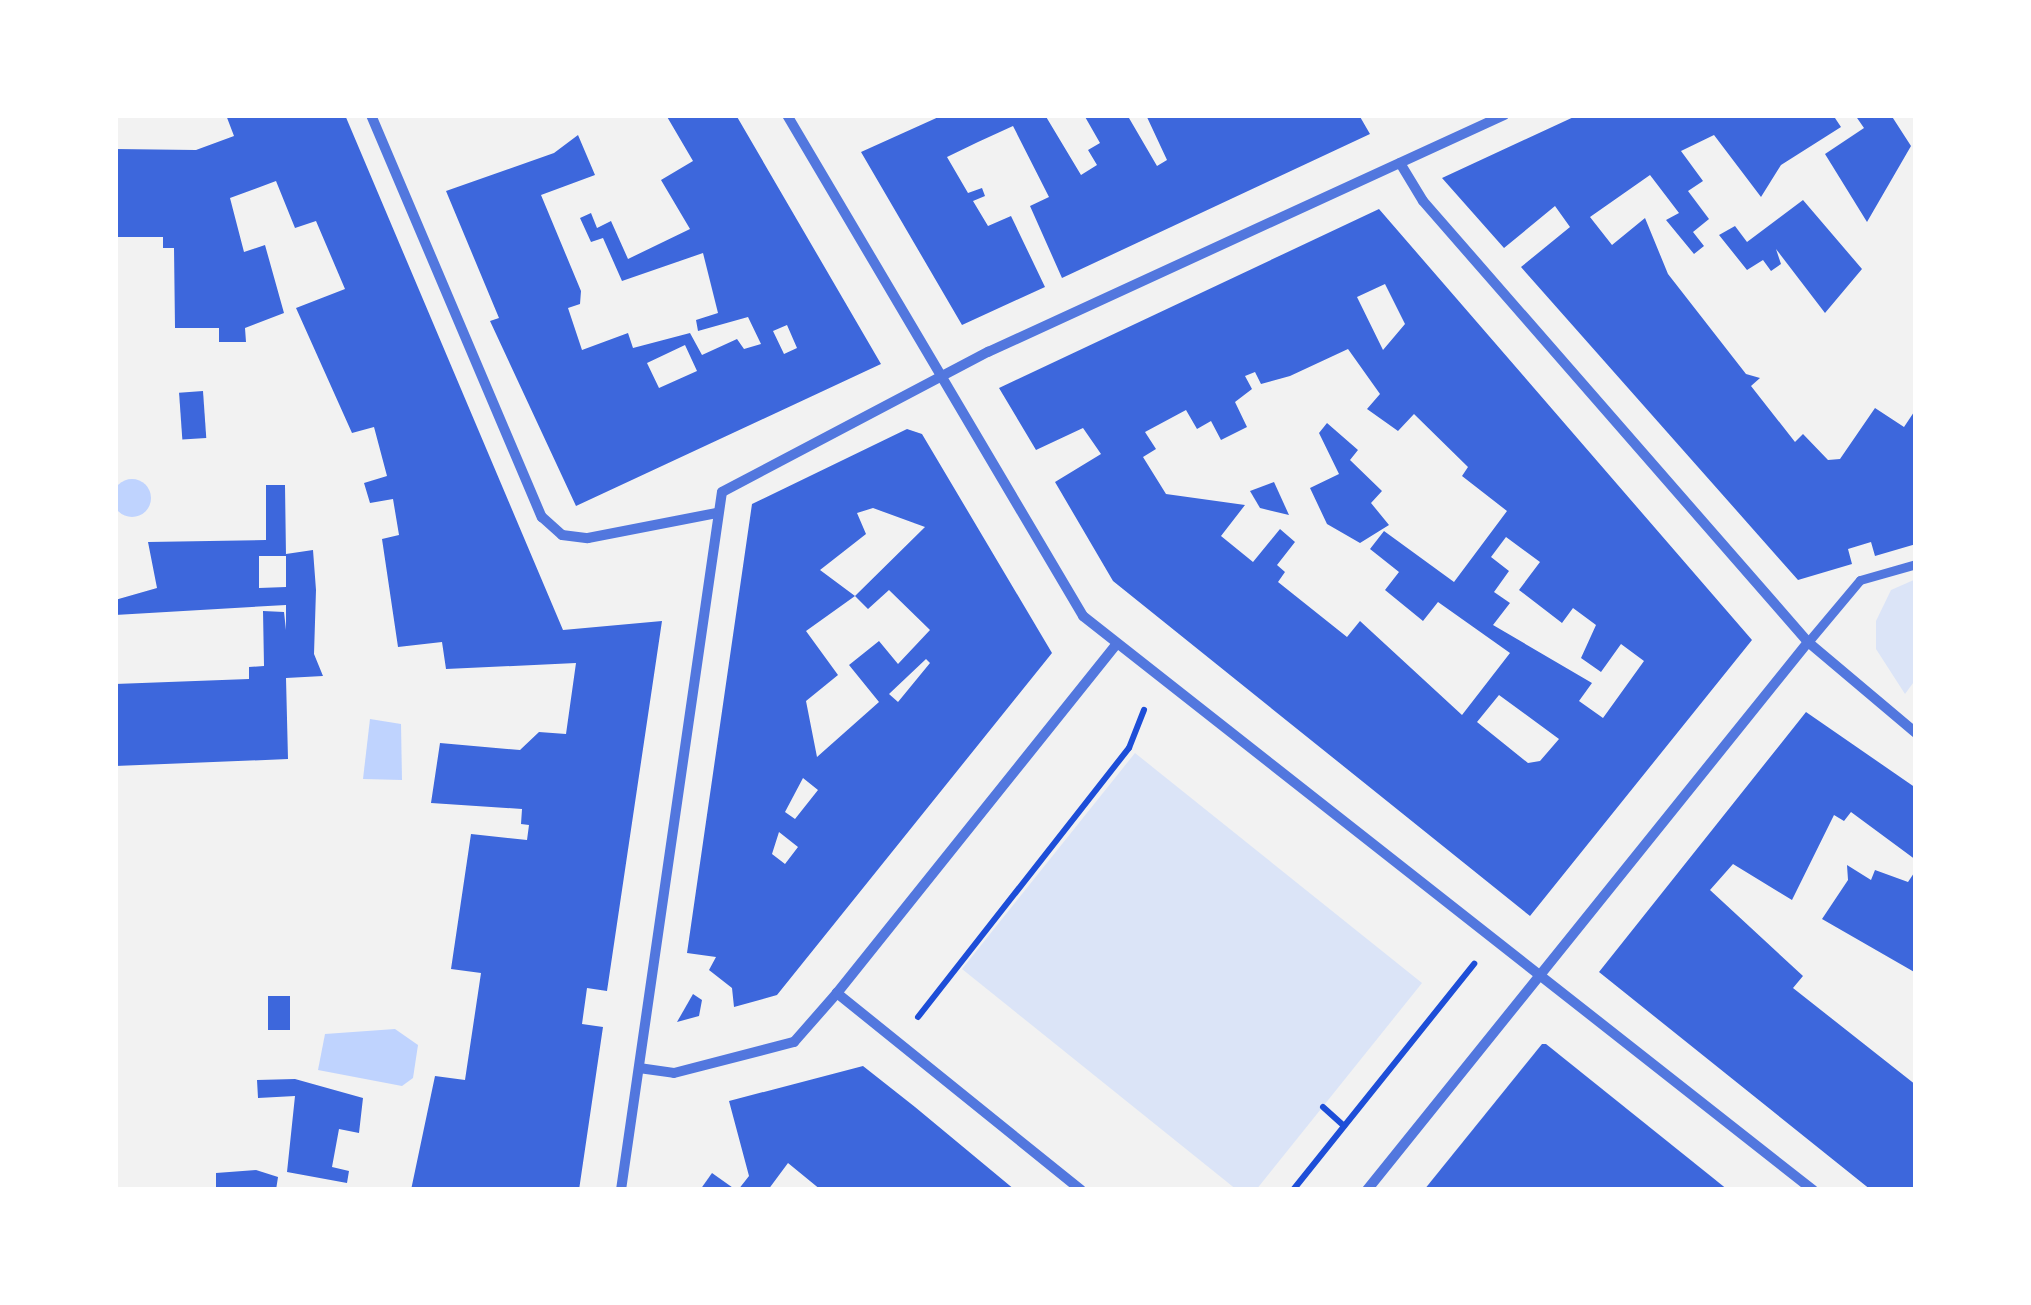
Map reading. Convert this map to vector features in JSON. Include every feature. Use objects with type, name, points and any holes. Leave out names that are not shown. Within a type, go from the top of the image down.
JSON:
[{"type":"street","points":[[371,115],[542,517],[562,535],[588,538],[717,513]]},
{"type":"street","points":[[787,115],[1083,616],[1536,980],[1594,1016],[1813,1190]]},
{"type":"street","points":[[621,1190],[717,513],[736,481],[940,378],[1504,115]]},
{"type":"street","points":[[1400,163],[1423,202],[1808,642],[1916,733]]},
{"type":"street","points":[[1367,1190],[1860,580],[1916,564]]},
{"type":"street","points":[[638,1068],[674,1074],[794,1042],[1117,644]]},
{"type":"street","points":[[837,993],[1081,1190]]},
{"type":"path","points":[[899,1042],[1129,748],[1157,676]]},
{"type":"path","points":[[1292,1190],[1491,944]]},
{"type":"path","points":[[1323,1107],[1344,1126]]},
{"type":"shaded area","points":[[1916,579],[1916,679],[1905,694],[1876,649],[1876,621],[1891,590]]},
{"type":"shaded area","points":[[1135,753],[1422,983],[1256,1190],[1237,1190],[962,969]]},
{"type":"water","points":[[132,479],[145,485],[151,498],[145,511],[132,517],[119,511],[113,498],[119,485]]},
{"type":"water","points":[[370,719],[401,724],[402,780],[363,779]]},
{"type":"water","points":[[395,1029],[418,1045],[413,1078],[402,1086],[318,1070],[325,1034]]},
{"type":"building","points":[[226,115],[345,115],[563,630],[662,621],[607,991],[587,988],[582,1024],[603,1027],[579,1190],[411,1190],[435,1076],[465,1080],[481,973],[451,969],[471,834],[527,840],[529,825],[521,824],[522,809],[431,803],[440,743],[520,750],[539,732],[566,734],[576,663],[446,669],[442,642],[398,647],[382,539],[399,535],[393,499],[370,503],[364,483],[387,476],[374,427],[352,433],[296,308],[345,289],[316,221],[295,228],[276,181],[230,198],[244,252],[265,245],[284,313],[245,328],[246,342],[219,342],[219,328],[175,328],[174,248],[163,248],[163,237],[115,237],[115,149],[196,150],[234,136]]},
{"type":"building","points":[[666,115],[736,115],[881,364],[576,506],[490,321],[499,318],[446,191],[554,153],[578,135],[595,175],[541,195],[581,291],[580,304],[568,308],[582,350],[628,333],[633,348],[690,333],[702,355],[737,339],[744,349],[761,344],[748,317],[698,331],[696,320],[718,313],[703,253],[622,281],[603,238],[591,242],[580,218],[591,213],[597,228],[611,221],[628,259],[690,229],[661,180],[693,161]],"holes":[[[787,325],[797,348],[784,354],[773,331]],[[685,345],[697,371],[659,388],[647,363]]]},
{"type":"building","points":[[943,115],[1045,115],[1081,175],[1097,165],[1088,150],[1100,143],[1084,115],[1129,118],[1157,166],[1167,160],[1146,115],[1359,115],[1370,134],[1062,278],[1030,206],[1049,197],[1013,126],[978,142],[947,157],[968,193],[982,188],[985,196],[973,201],[988,226],[1011,216],[1045,287],[962,325],[861,152]]},
{"type":"building","points":[[1578,115],[1833,115],[1841,127],[1781,165],[1761,197],[1714,135],[1681,151],[1703,181],[1688,191],[1709,219],[1693,232],[1704,246],[1694,254],[1666,220],[1679,213],[1650,175],[1590,217],[1612,245],[1645,218],[1668,274],[1746,374],[1760,378],[1751,386],[1795,442],[1803,434],[1828,460],[1840,459],[1875,408],[1904,427],[1916,409],[1916,544],[1875,556],[1871,542],[1848,549],[1852,564],[1798,580],[1521,267],[1570,227],[1555,206],[1504,248],[1442,178]]},
{"type":"building","points":[[1855,115],[1891,115],[1911,146],[1867,222],[1825,154],[1864,128]]},
{"type":"building","points":[[1803,200],[1862,269],[1825,313],[1776,249],[1781,264],[1771,271],[1763,260],[1747,270],[1719,235],[1735,226],[1747,242]]},
{"type":"building","points":[[1379,209],[1752,640],[1530,916],[1113,581],[1055,482],[1101,454],[1083,428],[1036,450],[999,388]],"holes":[[[1385,284],[1405,324],[1383,350],[1357,297]],[[1348,349],[1380,394],[1367,409],[1398,431],[1414,414],[1468,467],[1462,476],[1507,511],[1454,582],[1384,531],[1370,549],[1399,572],[1385,590],[1423,621],[1438,602],[1510,653],[1462,715],[1360,621],[1347,637],[1278,582],[1285,572],[1277,565],[1295,542],[1280,529],[1253,562],[1221,536],[1245,505],[1166,494],[1143,457],[1156,449],[1145,432],[1186,410],[1197,429],[1211,421],[1221,440],[1247,427],[1235,402],[1252,389],[1245,376],[1255,372],[1261,384],[1290,376]],[[1506,537],[1540,562],[1519,590],[1562,623],[1573,608],[1596,625],[1581,658],[1601,672],[1621,644],[1644,661],[1603,718],[1579,701],[1592,683],[1493,625],[1510,603],[1494,592],[1509,571],[1491,557]],[[1499,695],[1559,739],[1540,761],[1528,763],[1477,722]]]},
{"type":"building","points":[[203,391],[206,438],[182,440],[179,393]]},
{"type":"building","points":[[1327,423],[1358,450],[1350,460],[1382,491],[1371,503],[1389,525],[1360,543],[1327,524],[1310,488],[1339,474],[1319,433]]},
{"type":"building","points":[[907,429],[922,434],[1052,653],[777,995],[734,1007],[732,988],[709,970],[716,957],[687,953],[752,504]],"holes":[[[873,508],[925,527],[855,596],[820,570],[866,534],[857,513]],[[889,590],[930,630],[898,664],[879,641],[849,665],[879,702],[817,757],[806,701],[838,675],[806,631],[855,596],[868,609]],[[926,659],[930,663],[898,702],[889,694]],[[803,778],[818,790],[795,819],[785,812]],[[779,832],[798,847],[785,864],[772,854]]]},
{"type":"building","points":[[1274,482],[1289,515],[1260,508],[1250,491]]},
{"type":"building","points":[[266,485],[285,485],[286,556],[313,550],[314,654],[323,676],[286,678],[288,759],[115,766],[115,684],[249,679],[249,667],[264,666],[263,611],[284,612],[286,630],[286,605],[115,615],[115,600],[157,588],[148,542],[266,540]],"holes":[[[259,556],[286,556],[286,587],[259,588]]]},
{"type":"building","points":[[1806,712],[1916,788],[1916,860],[1851,812],[1844,821],[1834,815],[1792,900],[1733,864],[1710,890],[1803,976],[1793,988],[1916,1085],[1916,1190],[1871,1190],[1599,972]]},
{"type":"building","points":[[1847,865],[1871,880],[1875,870],[1908,882],[1916,870],[1916,973],[1822,919],[1848,880]]},
{"type":"building","points":[[693,994],[702,1000],[699,1016],[677,1022]]},
{"type":"building","points":[[268,996],[290,996],[290,1030],[268,1030]]},
{"type":"building","points":[[1542,1044],[1546,1044],[1728,1190],[1424,1190]]},
{"type":"building","points":[[863,1066],[1015,1190],[821,1190],[788,1163],[768,1190],[738,1190],[749,1176],[729,1101]]},
{"type":"building","points":[[295,1079],[363,1098],[359,1133],[339,1129],[332,1167],[349,1171],[347,1183],[287,1172],[295,1096],[258,1098],[257,1080]]},
{"type":"building","points":[[256,1170],[278,1177],[276,1190],[216,1190],[216,1173]]},
{"type":"building","points":[[712,1173],[736,1190],[700,1190]]}]
